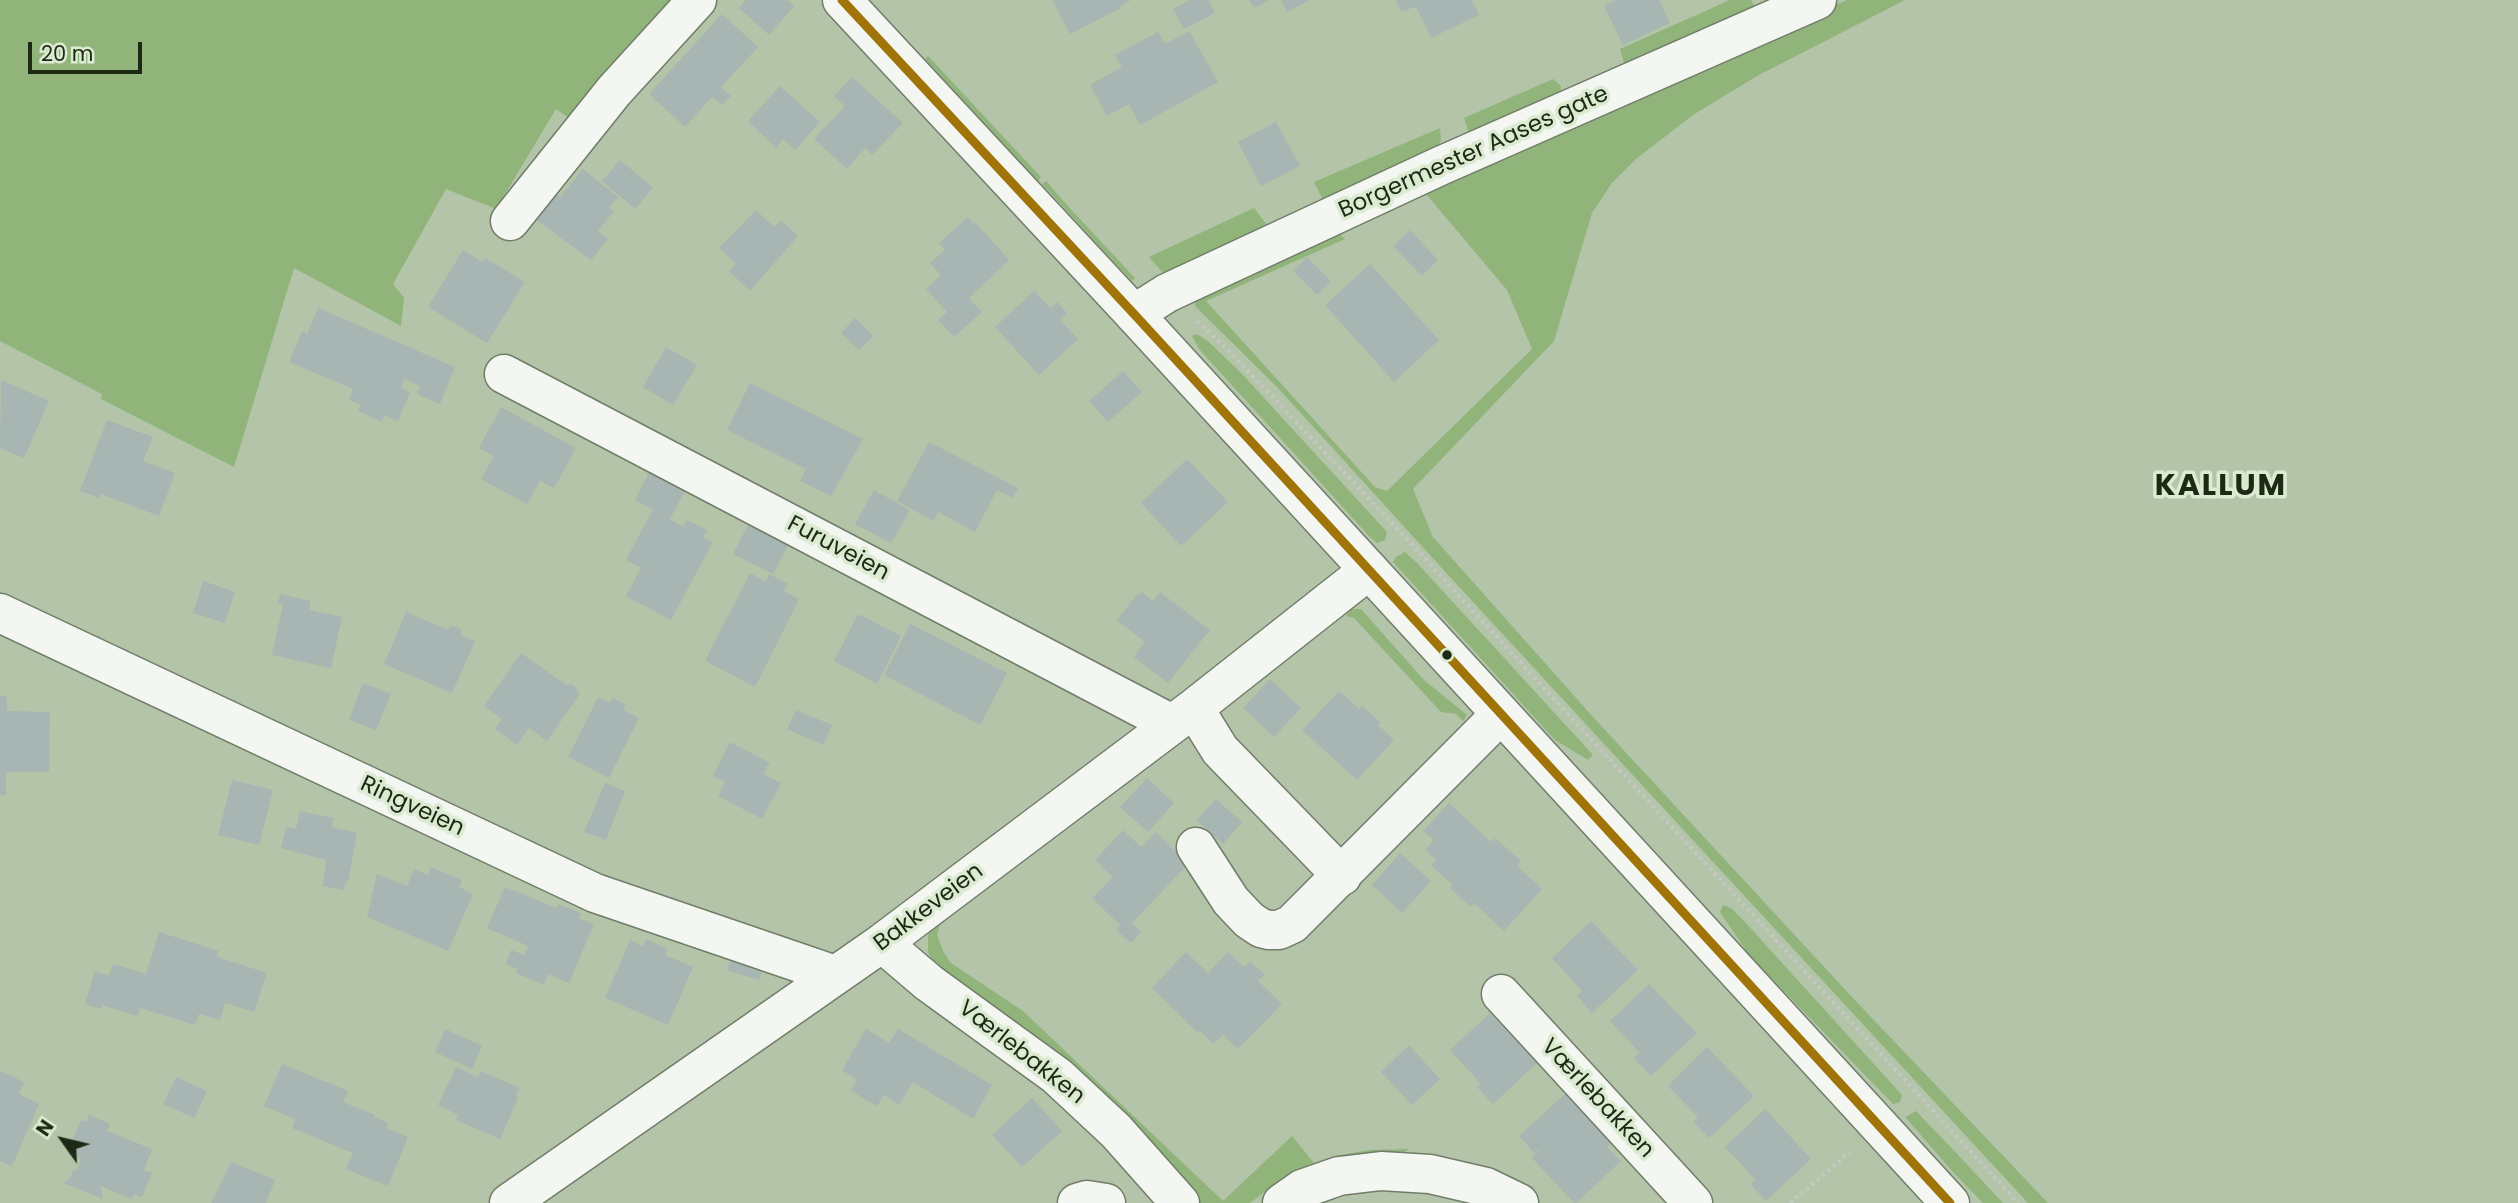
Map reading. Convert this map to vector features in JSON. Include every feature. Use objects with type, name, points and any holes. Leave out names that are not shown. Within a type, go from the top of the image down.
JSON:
[{"type":"street","points":[[510,222],[614,90],[697,0]]},
{"type":"street","points":[[842,0],[1135,314],[1950,1203]]},
{"type":"street","name":"Borgermester Aases gate","points":[[1135,314],[1167,293],[1440,166],[1818,0]]},
{"type":"street","name":"Furuveien","points":[[504,374],[1183,716]]},
{"type":"street","name":"Bakkeveien","points":[[509,1203],[882,943],[1183,716],[1369,570]]},
{"type":"street","name":"Ringveien","points":[[0,613],[595,893],[835,975]]},
{"type":"street","points":[[1196,847],[1231,901],[1249,920],[1261,928],[1279,930],[1292,924],[1342,876],[1501,714]]},
{"type":"street","points":[[1183,716],[1220,750],[1342,876]]},
{"type":"street","name":"Værlebakken","points":[[882,943],[929,983],[1058,1076],[1116,1131],[1180,1203]]},
{"type":"street","name":"Værlebakken","points":[[1501,994],[1693,1203]]},
{"type":"street","points":[[1282,1203],[1302,1189],[1339,1176],[1381,1171],[1430,1174],[1475,1184],[1519,1203]]},
{"type":"street","points":[[1077,1203],[1087,1200],[1106,1203]]},
{"type":"path","points":[[1405,537],[2018,1203]]},
{"type":"green space","points":[[0,0],[683,0],[572,120],[556,109],[496,209],[446,189],[393,284],[404,298],[401,326],[294,268],[234,467],[101,399],[102,394],[0,341]]},
{"type":"green space","points":[[1730,0],[1751,0],[1757,11],[1635,65],[1624,63],[1620,49]]},
{"type":"green space","points":[[1847,0],[1905,0],[1757,76],[1693,115],[1636,159],[1612,183],[1592,213],[1554,341],[1413,489],[1433,537],[1593,717],[1851,996],[2048,1203],[2028,1203],[1278,388],[1195,306],[1196,298],[1338,233],[1345,239],[1206,301],[1375,487],[1387,491],[1532,349],[1507,290],[1426,194],[1428,187]]},
{"type":"green space","points":[[928,56],[1041,177],[1038,181],[925,59]]},
{"type":"green space","points":[[1553,79],[1561,86],[1560,94],[1469,134],[1464,118]]},
{"type":"green space","points":[[1440,128],[1441,141],[1432,152],[1327,199],[1322,198],[1314,182]]},
{"type":"green space","points":[[1046,181],[1135,278],[1132,281],[1042,184]]},
{"type":"green space","points":[[1254,208],[1267,225],[1164,274],[1149,257]]},
{"type":"green space","points":[[1197,334],[1244,376],[1387,532],[1385,540],[1377,543],[1370,537],[1199,349],[1192,336]]},
{"type":"green space","points":[[1405,552],[1593,755],[1588,760],[1555,740],[1393,562]]},
{"type":"green space","points":[[1351,609],[1361,609],[1424,680],[1467,715],[1463,721],[1456,714],[1441,712],[1354,618],[1346,616]]},
{"type":"green space","points":[[1723,905],[1731,908],[1744,921],[1902,1095],[1900,1102],[1893,1104],[1749,955],[1720,912]]},
{"type":"green space","points":[[940,913],[937,935],[951,963],[1023,1011],[1223,1201],[1292,1136],[1314,1163],[1334,1156],[1370,1150],[1409,1149],[1397,1157],[1281,1183],[1250,1203],[1196,1203],[936,971],[928,952],[928,935]]},
{"type":"green space","points":[[1916,1111],[2003,1203],[1983,1203],[1953,1172],[1905,1117]]},
{"type":"building","points":[[746,0],[787,0],[794,6],[769,35],[739,8]]},
{"type":"building","points":[[1052,0],[1131,0],[1120,6],[1121,8],[1070,34]]},
{"type":"building","points":[[1190,0],[1208,0],[1215,13],[1184,29],[1173,9]]},
{"type":"building","points":[[1249,0],[1269,0],[1254,8]]},
{"type":"building","points":[[1281,0],[1310,0],[1287,12]]},
{"type":"building","points":[[1396,0],[1472,0],[1479,15],[1431,38],[1416,7],[1401,11]]},
{"type":"building","points":[[1616,0],[1659,0],[1670,23],[1623,45],[1604,6]]},
{"type":"building","points":[[722,14],[758,47],[721,87],[731,96],[722,105],[712,97],[685,127],[649,94]]},
{"type":"building","points":[[1189,31],[1218,82],[1140,125],[1129,104],[1107,116],[1090,85],[1122,67],[1115,55],[1158,32],[1165,44]]},
{"type":"building","points":[[852,77],[903,123],[872,155],[865,148],[847,169],[814,139],[845,106],[834,96]]},
{"type":"building","points":[[780,86],[820,122],[795,150],[783,139],[776,148],[748,121]]},
{"type":"building","points":[[1276,122],[1300,166],[1261,186],[1238,142]]},
{"type":"building","points":[[620,160],[653,188],[635,209],[602,181]]},
{"type":"building","points":[[583,169],[618,197],[609,208],[614,211],[598,231],[608,239],[591,260],[528,214],[549,188],[560,197]]},
{"type":"building","points":[[756,210],[774,227],[781,220],[798,236],[750,291],[729,271],[736,264],[719,248]]},
{"type":"building","points":[[968,217],[1009,260],[969,298],[982,312],[954,337],[938,320],[947,312],[926,289],[941,275],[930,263],[945,250],[939,243]]},
{"type":"building","points":[[1410,230],[1438,260],[1422,276],[1393,246]]},
{"type":"building","points":[[463,250],[482,262],[485,258],[525,282],[487,343],[428,307]]},
{"type":"building","points":[[1307,257],[1331,281],[1317,295],[1293,271]]},
{"type":"building","points":[[1370,264],[1439,340],[1394,382],[1325,305]]},
{"type":"building","points":[[1034,291],[1050,308],[1057,302],[1067,313],[1060,320],[1078,339],[1039,375],[995,327]]},
{"type":"building","points":[[318,308],[455,367],[440,404],[417,394],[420,386],[404,379],[401,388],[410,392],[398,421],[384,415],[382,422],[358,411],[361,405],[349,400],[353,389],[289,362],[302,331],[307,334]]},
{"type":"building","points":[[855,318],[873,336],[859,350],[841,333]]},
{"type":"building","points":[[666,347],[697,365],[673,405],[643,387]]},
{"type":"building","points":[[1123,371],[1142,392],[1108,422],[1089,401]]},
{"type":"building","points":[[1,380],[49,401],[24,458],[0,448]]},
{"type":"building","points":[[750,383],[863,439],[831,496],[800,481],[806,469],[727,430]]},
{"type":"building","points":[[501,407],[576,448],[554,488],[540,481],[527,504],[481,479],[494,456],[479,448]]},
{"type":"building","points":[[107,420],[153,437],[143,461],[175,473],[159,516],[101,494],[100,498],[80,491]]},
{"type":"building","points":[[929,442],[1018,488],[1013,498],[997,490],[975,532],[938,512],[933,521],[897,501]]},
{"type":"building","points":[[1187,459],[1228,502],[1181,546],[1141,503]]},
{"type":"building","points":[[652,466],[688,485],[670,519],[683,527],[687,520],[707,530],[703,537],[713,542],[671,620],[626,596],[641,568],[626,560],[653,509],[635,500]]},
{"type":"building","points":[[874,490],[910,510],[891,543],[855,524]]},
{"type":"building","points":[[752,517],[792,537],[773,574],[733,554]]},
{"type":"building","points":[[750,573],[766,582],[769,574],[788,584],[784,591],[799,599],[755,687],[705,661]]},
{"type":"building","points":[[203,581],[235,592],[225,623],[193,613]]},
{"type":"building","points":[[1142,592],[1153,601],[1160,592],[1210,630],[1168,683],[1134,657],[1145,642],[1117,620],[1137,594]]},
{"type":"building","points":[[280,594],[311,601],[309,610],[342,617],[331,668],[272,655],[283,604],[278,603]]},
{"type":"building","points":[[406,612],[448,630],[451,625],[462,630],[460,635],[475,641],[452,693],[384,664]]},
{"type":"building","points":[[858,614],[901,636],[877,684],[834,661]]},
{"type":"building","points":[[910,624],[1007,673],[980,725],[884,675]]},
{"type":"building","points":[[521,653],[568,686],[570,683],[580,694],[547,741],[529,728],[517,745],[495,729],[502,719],[484,706]]},
{"type":"building","points":[[1270,679],[1301,708],[1274,737],[1243,708]]},
{"type":"building","points":[[363,683],[391,694],[376,730],[349,720]]},
{"type":"building","points":[[1339,691],[1359,709],[1362,706],[1380,722],[1378,725],[1394,740],[1357,780],[1302,730]]},
{"type":"building","points":[[0,696],[7,696],[7,711],[50,712],[49,772],[6,772],[6,795],[0,795]]},
{"type":"building","points":[[598,697],[610,703],[613,698],[626,705],[623,710],[639,718],[609,778],[568,757]]},
{"type":"building","points":[[796,710],[832,725],[823,745],[787,729]]},
{"type":"building","points":[[730,742],[770,763],[763,774],[781,783],[762,819],[718,796],[725,782],[713,776]]},
{"type":"building","points":[[1147,778],[1174,803],[1148,832],[1120,807]]},
{"type":"building","points":[[232,780],[273,790],[259,845],[218,835]]},
{"type":"building","points":[[605,783],[625,791],[606,840],[584,832]]},
{"type":"building","points":[[1216,799],[1242,822],[1223,844],[1196,820]]},
{"type":"building","points":[[1449,803],[1491,842],[1495,838],[1521,861],[1517,866],[1542,889],[1504,931],[1474,903],[1471,907],[1450,888],[1453,885],[1431,866],[1436,860],[1425,850],[1434,840],[1423,831]]},
{"type":"building","points":[[300,811],[334,818],[332,827],[357,833],[348,882],[346,881],[344,890],[323,886],[326,860],[281,848],[286,827],[296,829]]},
{"type":"building","points":[[1123,830],[1141,847],[1156,832],[1188,864],[1132,923],[1141,932],[1131,943],[1116,930],[1120,925],[1092,898],[1113,877],[1095,860]]},
{"type":"building","points":[[1400,853],[1431,881],[1402,913],[1372,885]]},
{"type":"building","points":[[431,867],[462,880],[459,887],[473,894],[448,951],[367,917],[377,874],[407,886],[414,869],[428,875]]},
{"type":"building","points":[[505,887],[557,908],[558,904],[581,913],[579,918],[594,924],[569,983],[548,974],[544,985],[516,973],[517,969],[506,964],[511,950],[524,955],[528,946],[487,928]]},
{"type":"building","points":[[1591,921],[1638,970],[1592,1013],[1577,996],[1582,991],[1552,958]]},
{"type":"building","points":[[159,932],[219,951],[217,957],[267,973],[254,1012],[225,1003],[220,1020],[199,1014],[195,1025],[140,1008],[138,1016],[102,1005],[101,1009],[85,1004],[95,971],[109,976],[113,964],[146,974]]},
{"type":"building","points":[[646,939],[668,949],[665,955],[693,967],[668,1025],[605,998],[630,940],[643,946]]},
{"type":"building","points":[[1186,952],[1208,973],[1228,952],[1244,967],[1250,961],[1265,975],[1258,981],[1282,1004],[1238,1049],[1223,1035],[1213,1044],[1152,988]]},
{"type":"building","points":[[733,953],[765,963],[759,980],[727,970]]},
{"type":"building","points":[[1649,984],[1697,1033],[1651,1076],[1634,1058],[1640,1053],[1610,1021]]},
{"type":"building","points":[[1490,1013],[1537,1063],[1493,1104],[1477,1087],[1481,1084],[1450,1050]]},
{"type":"building","points":[[445,1029],[482,1046],[472,1069],[435,1052]]},
{"type":"building","points":[[866,1029],[889,1043],[898,1029],[992,1085],[973,1119],[913,1082],[899,1105],[884,1095],[877,1106],[851,1091],[857,1080],[842,1070]]},
{"type":"building","points":[[1409,1045],[1440,1079],[1412,1105],[1381,1072]]},
{"type":"building","points":[[1707,1047],[1754,1096],[1709,1138],[1693,1122],[1698,1117],[1668,1086]]},
{"type":"building","points":[[282,1064],[348,1091],[343,1102],[375,1115],[374,1117],[389,1123],[386,1128],[408,1137],[388,1186],[346,1169],[353,1153],[292,1128],[295,1119],[264,1106]]},
{"type":"building","points":[[456,1067],[478,1077],[480,1071],[520,1088],[500,1139],[456,1120],[458,1115],[438,1105]]},
{"type":"building","points":[[0,1071],[24,1082],[19,1094],[39,1104],[12,1166],[0,1161]]},
{"type":"building","points":[[176,1077],[207,1091],[194,1118],[163,1104]]},
{"type":"building","points":[[1566,1093],[1611,1143],[1607,1147],[1621,1161],[1576,1203],[1532,1158],[1541,1148],[1534,1153],[1519,1136]]},
{"type":"building","points":[[1032,1098],[1062,1131],[1022,1167],[992,1135]]},
{"type":"building","points":[[1765,1109],[1811,1159],[1766,1201],[1750,1184],[1756,1180],[1725,1147]]},
{"type":"building","points":[[89,1115],[110,1124],[107,1131],[152,1149],[144,1170],[152,1173],[142,1197],[134,1194],[132,1199],[100,1186],[103,1199],[63,1183],[70,1178],[74,1169],[77,1170],[81,1159],[67,1153],[81,1120],[86,1122]]},
{"type":"building","points":[[231,1162],[275,1180],[266,1203],[211,1203]]},
{"type":"transit line","points":[[842,0],[1950,1203]]},
{"type":"district","name":"KALLUM","points":[[2221,487]]}]
